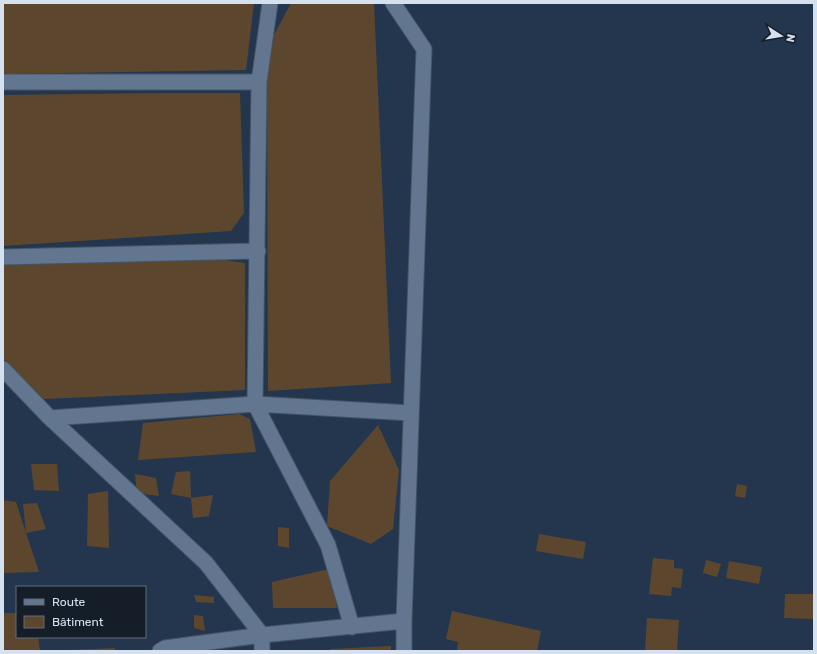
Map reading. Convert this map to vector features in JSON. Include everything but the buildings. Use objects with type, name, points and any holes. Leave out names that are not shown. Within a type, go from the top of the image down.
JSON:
[{"type":"street","points":[[270,3],[259,82],[256,404],[328,546],[352,627]]},
{"type":"street","points":[[393,3],[424,49],[404,651]]},
{"type":"street","points":[[3,82],[259,82]]},
{"type":"street","points":[[3,257],[258,251]]},
{"type":"street","points":[[3,369],[50,418],[206,563],[262,636],[262,651]]},
{"type":"street","points":[[50,418],[256,404],[411,413]]},
{"type":"street","points":[[160,651],[165,648],[262,636],[404,621]]}]
